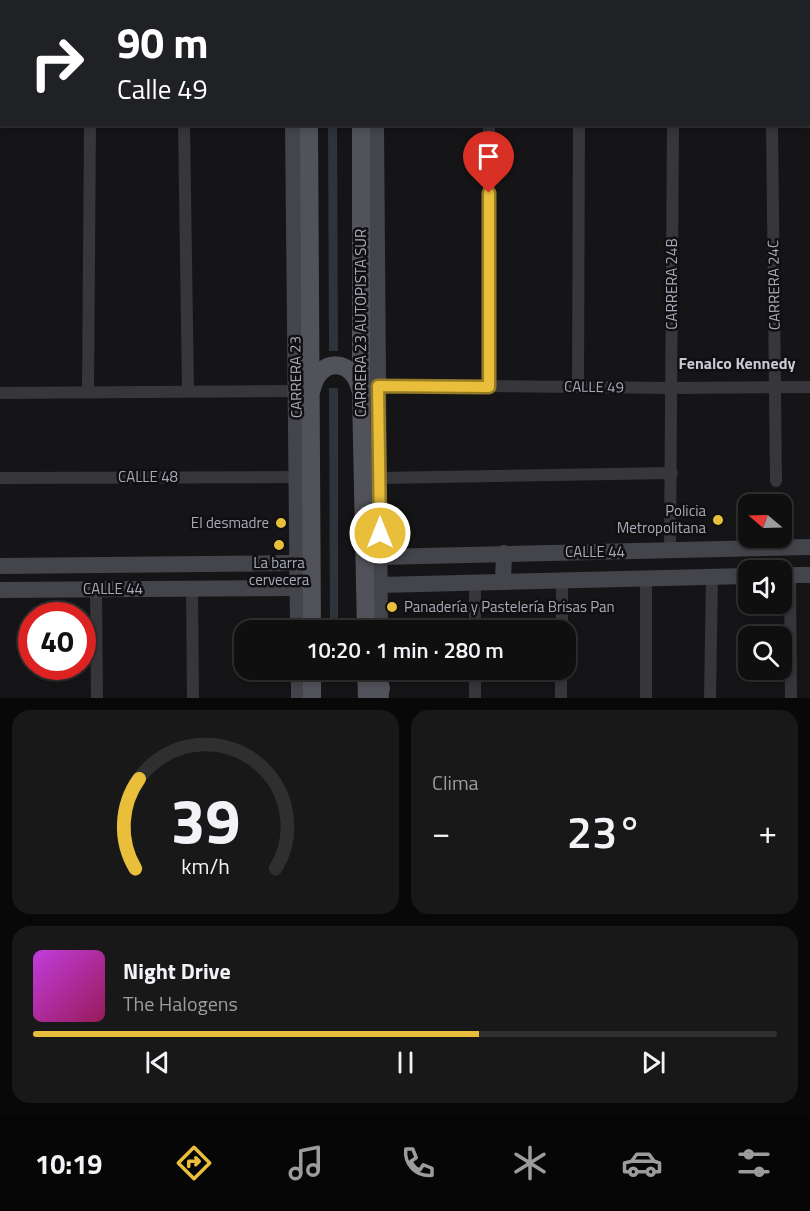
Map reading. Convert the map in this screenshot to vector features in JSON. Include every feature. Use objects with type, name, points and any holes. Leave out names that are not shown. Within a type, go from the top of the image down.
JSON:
[{"type":"main road","name":"CARRERA 23","points":[[293,126],[303,393],[297,477],[304,511],[298,563],[298,620]]},
{"type":"main road","points":[[309,126],[303,393],[304,511],[311,620]]},
{"type":"main road","name":"CARRERA 23 AUTOPISTA SUR","points":[[361,126],[361,394],[374,483],[367,620]]},
{"type":"main road","points":[[376,126],[378,386],[374,483],[380,557],[380,620]]},
{"type":"main road","points":[[303,393],[325,368],[336,365],[348,369],[354,375],[361,394]]},
{"type":"main road","name":"CALLE 44","points":[[380,557],[810,547]]},
{"type":"main road","points":[[503,582],[504,553]]},
{"type":"main road","name":"CALLE 44","points":[[0,566],[298,563]]},
{"type":"main road","points":[[792,575],[810,575]]},
{"type":"main road","name":"CALLE 44","points":[[380,585],[738,576]]},
{"type":"main road","name":"CALLE 44","points":[[0,590],[298,588]]},
{"type":"main road","points":[[299,680],[299,698]]},
{"type":"main road","points":[[312,680],[312,698]]},
{"type":"main road","points":[[371,680],[377,695]]},
{"type":"main road","points":[[377,695],[379,680]]},
{"type":"street","points":[[88,392],[90,126]]},
{"type":"street","points":[[184,126],[188,392]]},
{"type":"street","points":[[489,126],[489,387]]},
{"type":"street","points":[[578,387],[579,126]]},
{"type":"street","name":"CARRERA 24B","points":[[670,551],[673,126]]},
{"type":"street","name":"CARRERA 24C","points":[[772,126],[776,481]]},
{"type":"street","name":"CALLE 49","points":[[378,386],[810,387]]},
{"type":"street","points":[[0,393],[303,393]]},
{"type":"street","points":[[374,483],[672,473]]},
{"type":"street","name":"CALLE 48","points":[[0,478],[297,477]]},
{"type":"street","points":[[710,698],[712,577]]},
{"type":"street","points":[[646,579],[646,698]]},
{"type":"street","points":[[561,620],[562,581]]},
{"type":"street","points":[[475,583],[475,620]]},
{"type":"street","points":[[96,589],[97,698]]},
{"type":"street","points":[[192,589],[193,698]]},
{"type":"street","points":[[788,614],[791,698]]},
{"type":"street","points":[[475,680],[475,698]]},
{"type":"street","points":[[561,680],[561,698]]},
{"type":"shaded area","points":[[328,126],[337,126],[338,351],[329,351]]},
{"type":"shaded area","points":[[329,388],[338,388],[338,620],[330,620]]},
{"type":"place","name":"Policia Metropolitana","points":[[718,520]]},
{"type":"place","name":"El desmadre","points":[[281,523]]},
{"type":"place","name":"La barra cervecera","points":[[279,545]]},
{"type":"place","name":"Panadería y Pastelería Brisas Pan","points":[[392,607]]},
{"type":"district","name":"Fenalco Kennedy","points":[[737,363]]},
{"type":"route","points":[[380,533],[378,386],[489,387],[489,193]]}]
